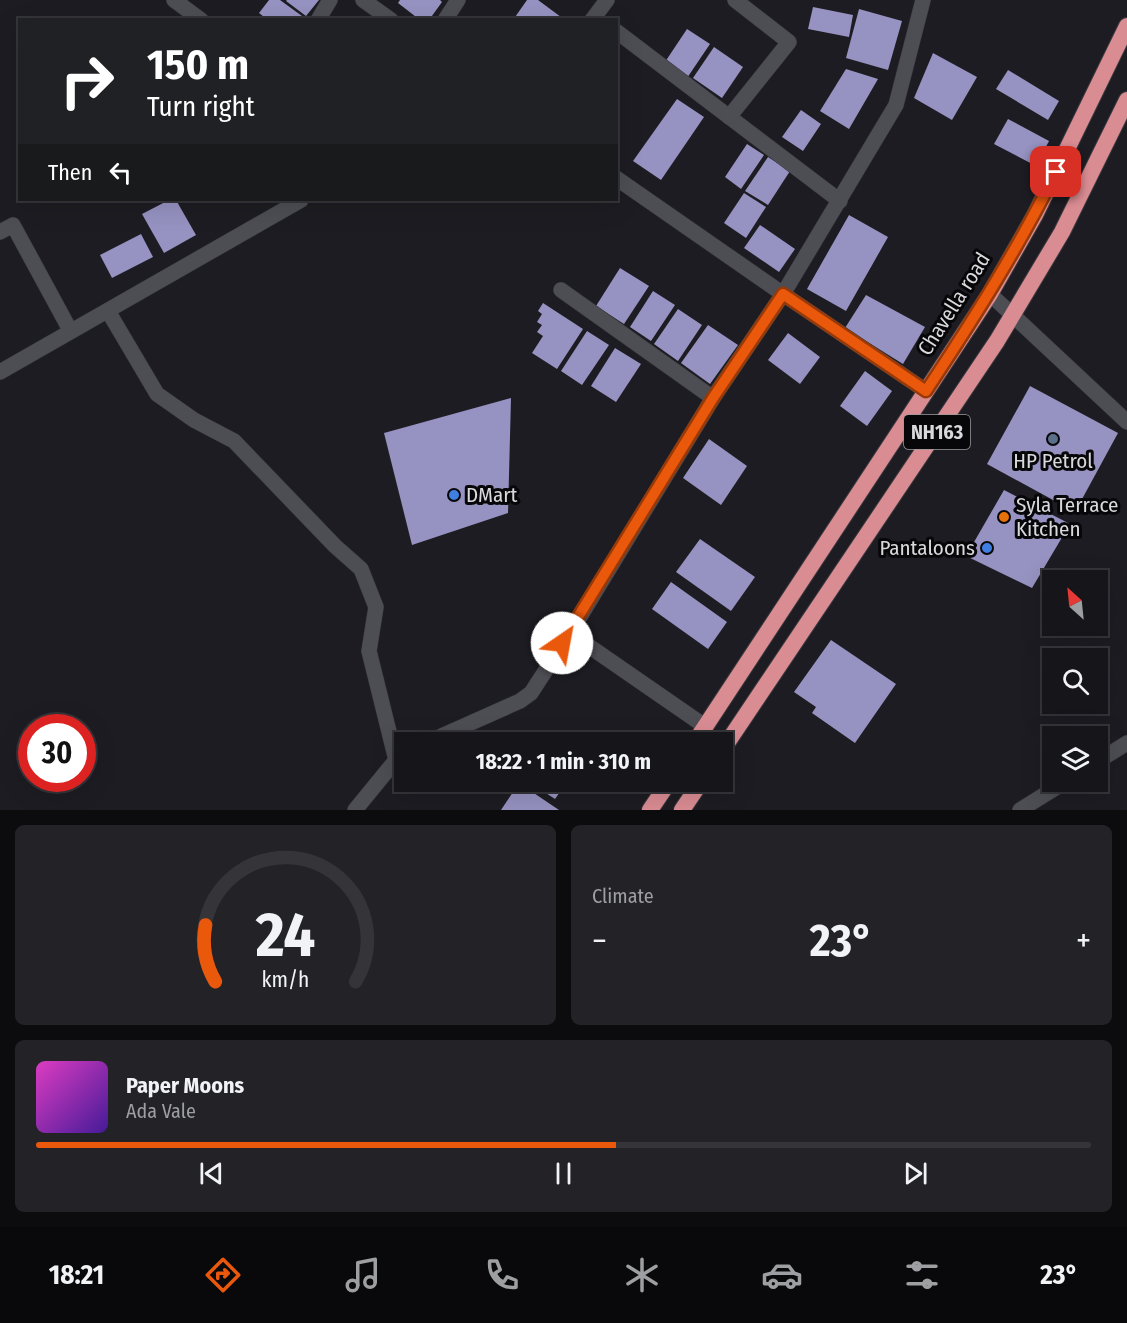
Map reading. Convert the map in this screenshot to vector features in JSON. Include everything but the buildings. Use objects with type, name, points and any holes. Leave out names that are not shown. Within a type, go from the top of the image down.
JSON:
[{"type":"highway","name":"Chavella road","points":[[702,732],[990,294],[1035,215],[1127,26]]},
{"type":"highway","name":"NH163","points":[[733,734],[997,341],[1062,232],[1127,100]]},
{"type":"highway","points":[[650,810],[662,792]]},
{"type":"highway","points":[[682,810],[694,792]]},
{"type":"street","points":[[174,0],[198,18]]},
{"type":"street","points":[[319,18],[330,0]]},
{"type":"street","points":[[363,0],[387,18]]},
{"type":"street","points":[[446,18],[458,0]]},
{"type":"street","points":[[595,13],[607,0]]},
{"type":"street","points":[[729,117],[789,42],[735,0]]},
{"type":"street","points":[[450,732],[520,701],[531,693],[570,633],[713,398],[783,294],[896,105],[923,0]]},
{"type":"street","points":[[618,33],[840,201]]},
{"type":"street","points":[[618,179],[926,391]]},
{"type":"street","points":[[0,372],[299,201]]},
{"type":"street","points":[[0,232],[13,225],[70,330]]},
{"type":"street","points":[[561,290],[713,398]]},
{"type":"street","points":[[990,294],[1127,422]]},
{"type":"street","points":[[108,310],[157,394],[194,420],[234,441],[335,546],[361,569],[376,607],[369,651],[394,735]]},
{"type":"street","points":[[570,633],[706,727]]},
{"type":"street","points":[[1108,755],[1127,743]]},
{"type":"street","points":[[355,810],[394,766]]},
{"type":"street","points":[[1020,810],[1049,792]]},
{"type":"place","name":"HP Petrol","points":[[1053,439]]},
{"type":"place","name":"DMart","points":[[454,495]]},
{"type":"place","name":"Syla Terrace Kitchen","points":[[1004,517]]},
{"type":"place","name":"Pantaloons","points":[[987,548]]},
{"type":"route","points":[[562,643],[713,398],[783,294],[926,391],[990,294],[1035,215],[1056,172]]}]
